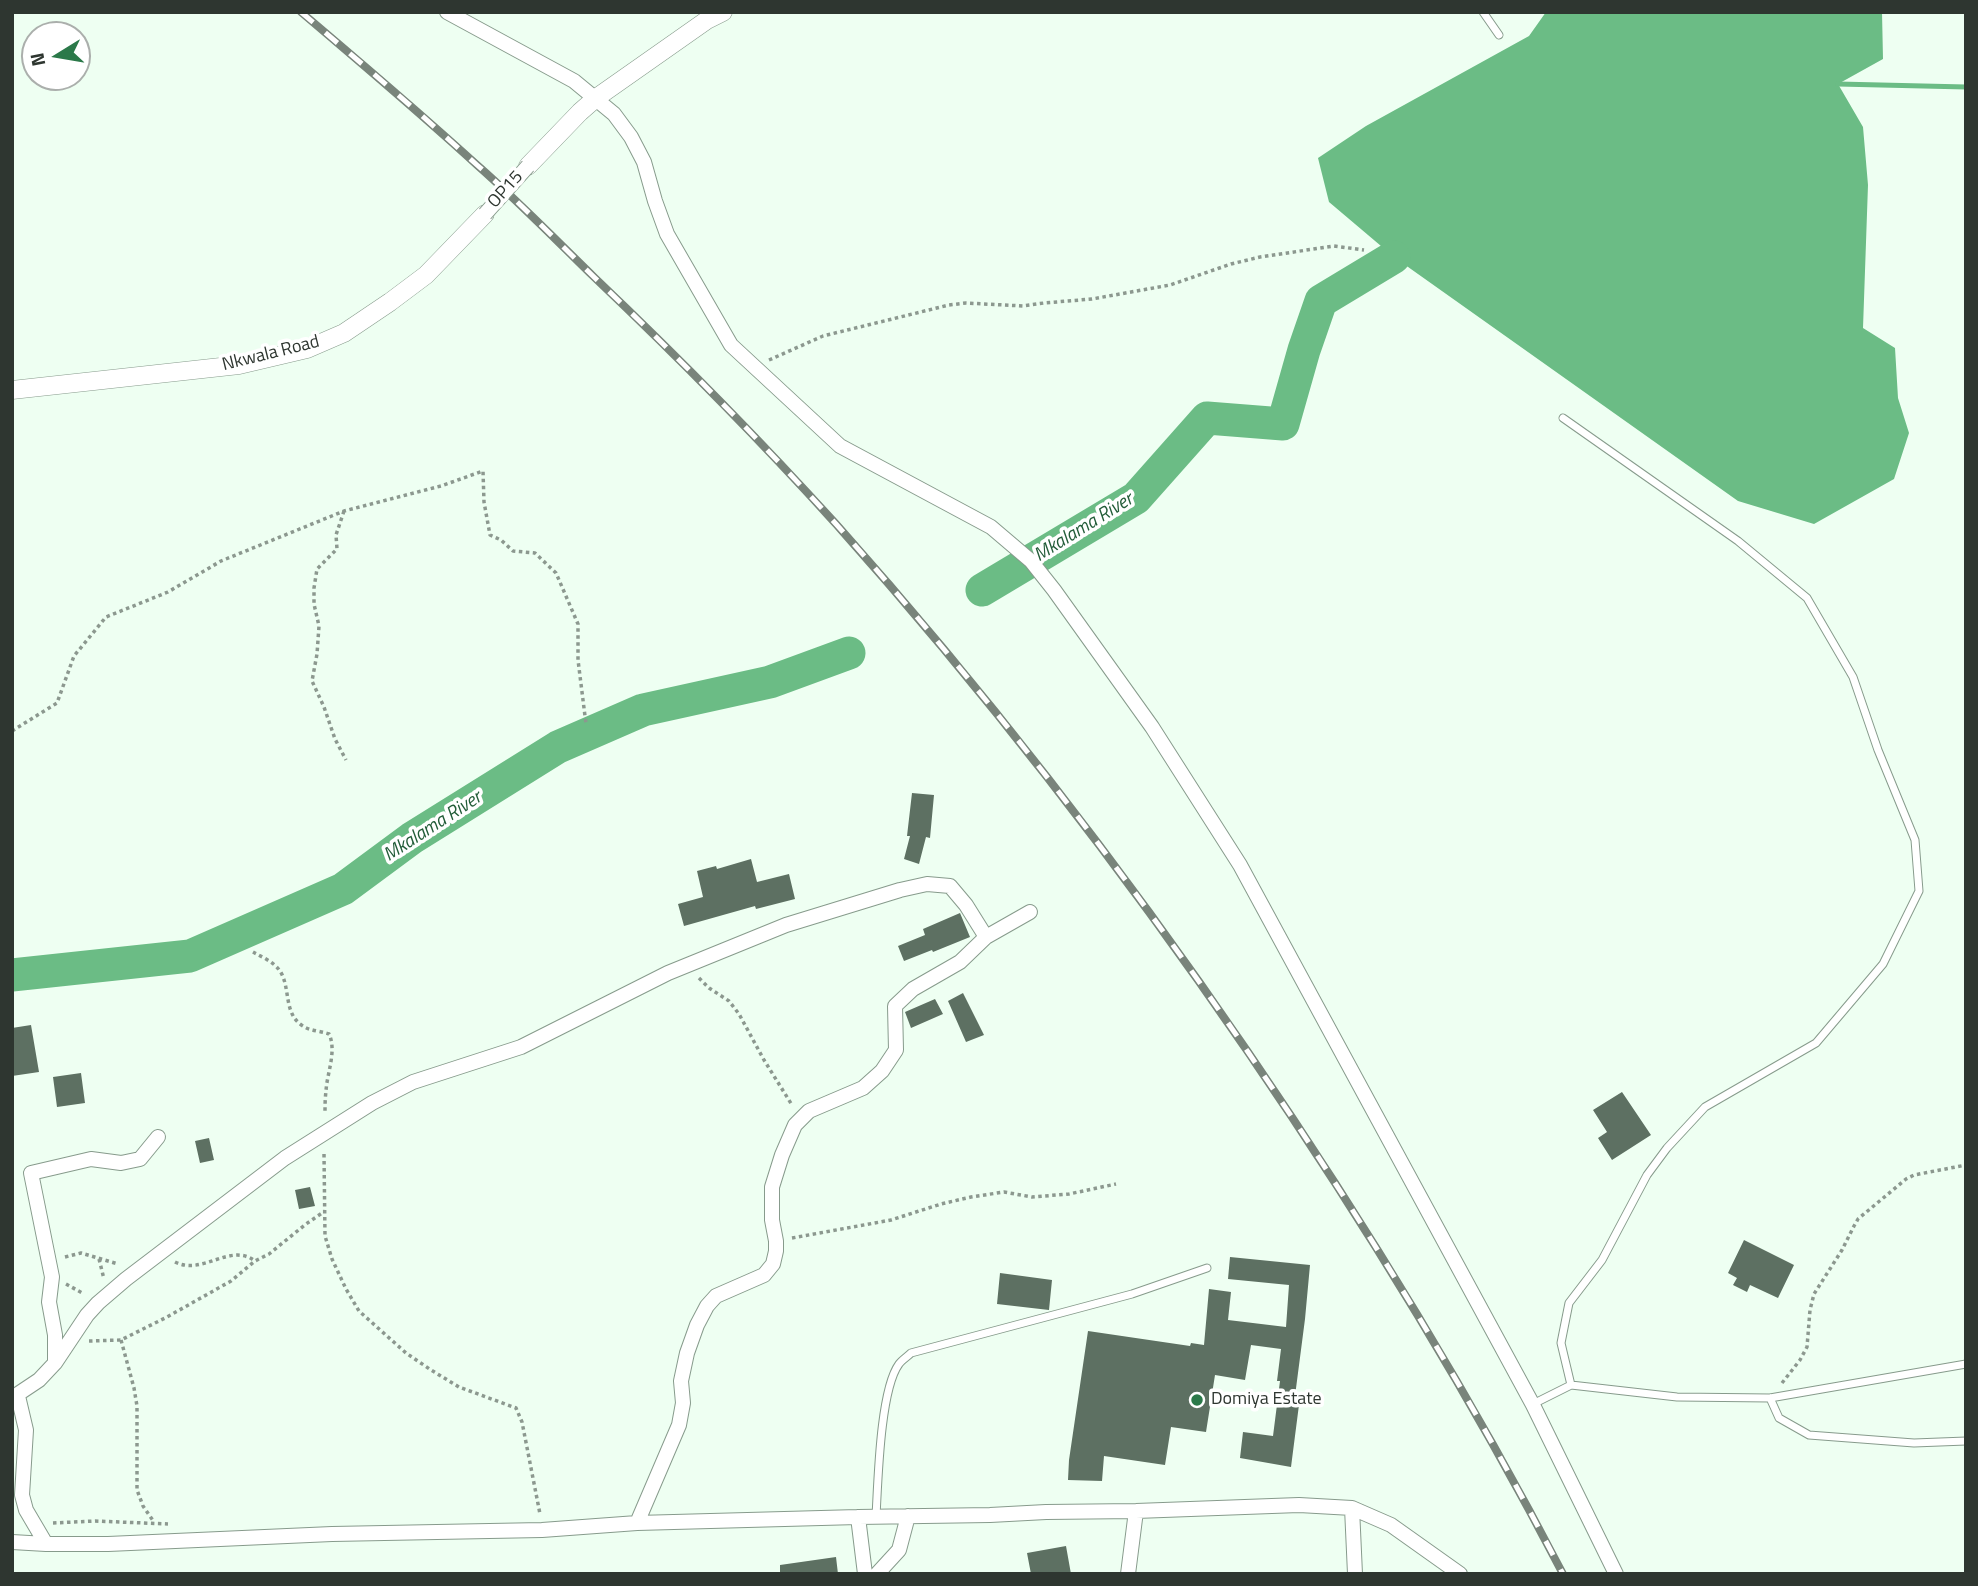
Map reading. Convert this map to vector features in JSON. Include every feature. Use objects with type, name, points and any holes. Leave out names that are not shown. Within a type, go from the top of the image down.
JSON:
[{"type":"street","points":[[447,12],[574,81],[614,114],[631,136],[644,162],[667,234],[731,345],[754,367],[839,446],[991,527],[1031,561],[1054,590],[1152,727],[1240,865],[1533,1405],[1616,1574]]},
{"type":"street","points":[[527,166],[596,98],[707,20],[723,12]]},
{"type":"street","name":"OP15","points":[[485,214],[527,166]]},
{"type":"street","name":"Nkwala Road","points":[[12,390],[239,365],[307,349],[344,333],[426,275],[485,214]]},
{"type":"street","points":[[46,1544],[26,1510],[17,1482],[26,1430],[15,1397],[39,1380],[55,1363],[98,1303],[285,1158],[372,1103],[413,1082],[521,1047],[615,998],[786,925],[928,884],[950,886],[966,905],[986,937]]},
{"type":"street","points":[[637,1523],[679,1424],[681,1381],[697,1325],[716,1296],[764,1275],[773,1264],[776,1241],[772,1220],[772,1187],[795,1125],[808,1111],[863,1088],[882,1071],[896,1050],[895,1006],[913,989],[960,962],[986,937],[1031,912]]},
{"type":"street","points":[[55,1363],[55,1335],[49,1302],[52,1277],[32,1173],[90,1159],[121,1163],[140,1158],[158,1137]]},
{"type":"street","points":[[12,1542],[108,1544],[380,1533],[542,1530],[637,1523],[1299,1505],[1352,1508],[1391,1525],[1460,1574]]},
{"type":"street","points":[[1352,1508],[1355,1574]]},
{"type":"street","points":[[1128,1574],[1136,1511]]},
{"type":"street","points":[[877,1574],[899,1550],[908,1516]]},
{"type":"street","points":[[858,1517],[865,1574]]},
{"type":"lane","points":[[1483,12],[1499,35]]},
{"type":"lane","points":[[1563,418],[1738,541],[1807,598],[1853,677],[1878,750],[1914,840],[1919,891],[1883,964],[1816,1043],[1705,1107],[1667,1148],[1647,1175],[1602,1260],[1569,1303],[1561,1343],[1571,1385]]},
{"type":"lane","points":[[876,1516],[885,1409],[893,1376],[900,1363],[911,1353],[1132,1294],[1208,1268]]},
{"type":"lane","points":[[1533,1405],[1571,1385],[1677,1397],[1770,1398],[1966,1364]]},
{"type":"lane","points":[[1770,1398],[1779,1418],[1809,1435],[1914,1443],[1966,1441]]},
{"type":"path","points":[[754,367],[822,336],[949,305],[966,303],[1023,306],[1091,299],[1170,285],[1259,257],[1334,246],[1364,250]]},
{"type":"path","points":[[12,731],[57,703],[74,656],[106,617],[168,592],[221,561],[344,511],[441,486],[483,471],[484,502],[490,535],[501,540],[513,551],[535,553],[556,573],[578,624],[578,660],[586,724]]},
{"type":"path","points":[[344,511],[336,535],[337,549],[317,569],[314,588],[318,626],[317,654],[312,681],[346,760]]},
{"type":"path","points":[[253,951],[276,966],[282,974],[289,1009],[294,1018],[308,1029],[329,1034],[332,1041],[324,1133],[325,1236],[346,1289],[359,1311],[406,1353],[459,1387],[516,1408],[523,1422],[542,1530]]},
{"type":"path","points":[[692,963],[702,981],[729,1001],[739,1014],[801,1119]]},
{"type":"path","points":[[1770,1398],[1807,1347],[1814,1294],[1858,1219],[1914,1175],[1966,1165]]},
{"type":"path","points":[[776,1241],[891,1220],[971,1197],[1004,1192],[1032,1198],[1069,1194],[1116,1184]]},
{"type":"path","points":[[69,1341],[121,1340],[167,1317],[231,1281],[325,1211]]},
{"type":"path","points":[[49,1261],[81,1253],[139,1269]]},
{"type":"path","points":[[162,1253],[182,1266],[193,1266],[240,1254],[255,1261]]},
{"type":"path","points":[[52,1277],[98,1303]]},
{"type":"path","points":[[121,1340],[136,1406],[137,1490],[143,1506],[154,1522]]},
{"type":"shaded area","points":[[1546,12],[1882,12],[1883,59],[1838,84],[1863,127],[1868,185],[1863,328],[1895,348],[1898,398],[1909,433],[1894,479],[1814,524],[1738,501],[1394,257],[1329,202],[1318,158],[1366,126],[1529,36]]},
{"type":"building","points":[[912,793],[934,795],[930,838],[926,837],[919,864],[904,859],[910,836],[907,836]]},
{"type":"building","points":[[751,859],[757,882],[789,874],[795,899],[756,909],[755,906],[684,926],[678,904],[703,897],[697,871],[716,866],[717,869]]},
{"type":"building","points":[[960,913],[970,937],[904,961],[898,946],[925,935],[923,929]]},
{"type":"building","points":[[963,993],[984,1035],[966,1042],[948,1001]]},
{"type":"building","points":[[935,999],[943,1014],[911,1028],[905,1012]]},
{"type":"building","points":[[31,1025],[39,1072],[12,1076],[12,1028]]},
{"type":"building","points":[[81,1073],[85,1103],[57,1107],[53,1077]]},
{"type":"building","points":[[1622,1092],[1651,1135],[1612,1160],[1598,1138],[1607,1132],[1593,1110]]},
{"type":"building","points":[[209,1138],[214,1160],[200,1163],[195,1141]]},
{"type":"building","points":[[310,1187],[315,1206],[299,1209],[295,1190]]},
{"type":"building","points":[[1744,1240],[1794,1265],[1778,1298],[1750,1285],[1747,1292],[1733,1285],[1737,1278],[1728,1273]]},
{"type":"building","points":[[1230,1257],[1310,1265],[1295,1396],[1300,1397],[1291,1467],[1240,1458],[1243,1432],[1273,1436],[1280,1381],[1277,1381],[1281,1349],[1251,1345],[1245,1380],[1215,1375],[1206,1432],[1171,1427],[1165,1465],[1104,1456],[1102,1481],[1068,1480],[1088,1331],[1190,1346],[1191,1343],[1204,1345],[1209,1289],[1231,1292],[1228,1320],[1286,1327],[1289,1285],[1228,1279]]},
{"type":"building","points":[[1000,1273],[1052,1280],[1049,1310],[997,1304]]},
{"type":"building","points":[[1066,1546],[1071,1574],[1031,1574],[1027,1553]]},
{"type":"building","points":[[836,1557],[838,1574],[780,1574],[780,1565]]},
{"type":"waterway","points":[[1838,84],[1966,87]]},
{"type":"waterway","name":"Mkalama River","points":[[982,590],[1136,498],[1207,418],[1283,424],[1321,301],[1394,257]]},
{"type":"waterway","name":"Mkalama River","points":[[12,975],[190,956],[343,889],[412,838],[558,747],[643,710],[770,682],[849,653]]},
{"type":"railway","points":[[301,12],[492,179],[687,368],[836,524],[999,716],[1102,848],[1291,1115],[1413,1308],[1490,1440],[1563,1574]]},
{"type":"place","name":"Domiya Estate","points":[[1197,1400]]}]
